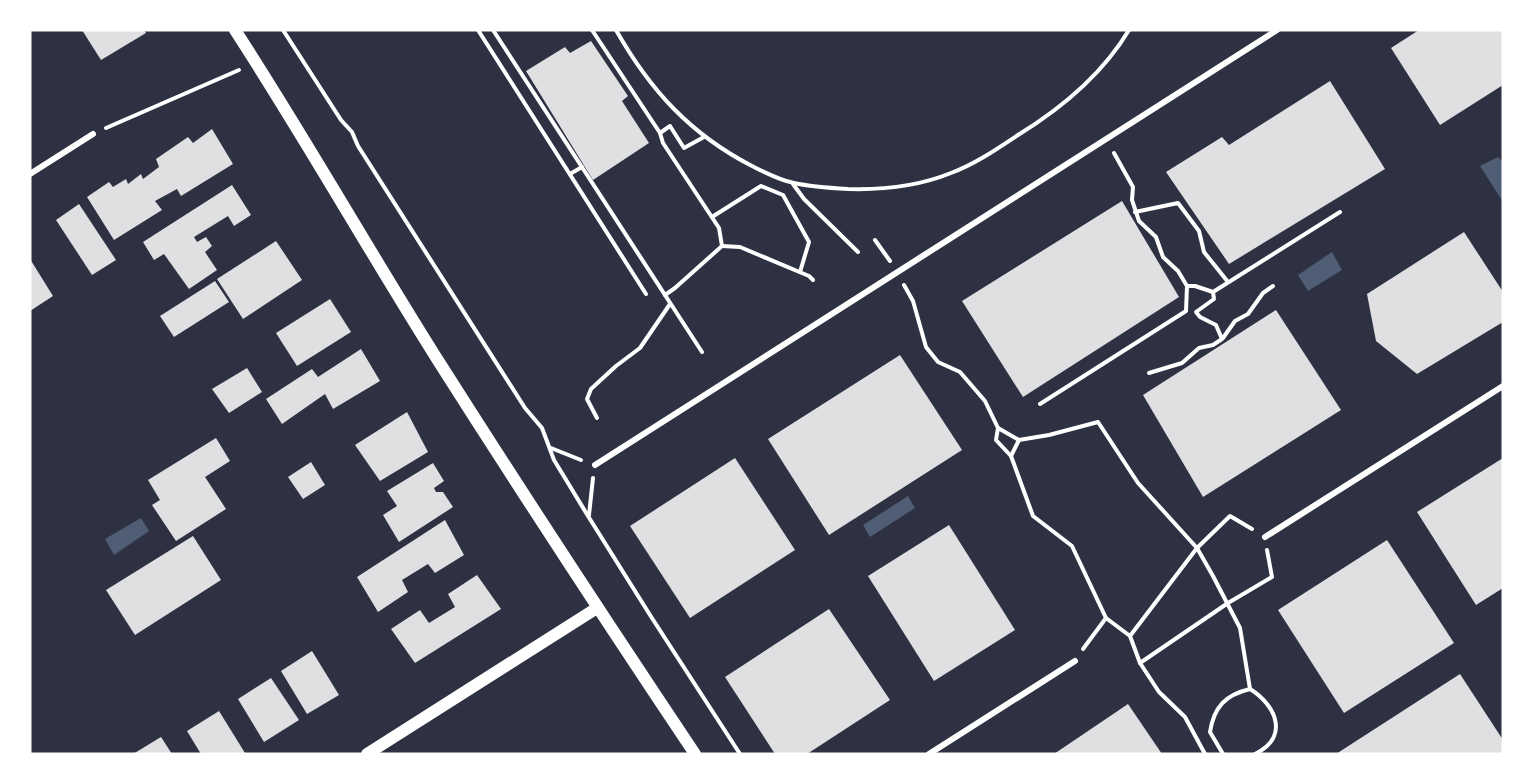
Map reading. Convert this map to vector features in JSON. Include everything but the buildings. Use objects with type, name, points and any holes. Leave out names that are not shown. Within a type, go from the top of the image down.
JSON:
[{"type":"main road","points":[[235,30],[439,362],[597,608],[695,754]]},
{"type":"main road","points":[[367,754],[597,608]]},
{"type":"street","points":[[595,465],[1277,30]]},
{"type":"street","points":[[30,174],[93,134]]},
{"type":"street","points":[[1265,537],[1503,386]]},
{"type":"street","points":[[929,754],[1075,661]]},
{"type":"path","points":[[283,30],[341,120],[352,132],[358,146],[525,408],[542,428],[554,460],[588,516],[740,754]]},
{"type":"path","points":[[477,30],[646,294]]},
{"type":"path","points":[[493,30],[702,352]]},
{"type":"path","points":[[592,30],[719,228],[722,246]]},
{"type":"path","points":[[616,30],[635,63],[660,95],[692,128],[726,153],[775,177],[793,183],[819,188],[867,190],[910,185],[951,173],[987,155],[1062,106],[1095,75],[1129,30]]},
{"type":"path","points":[[93,134],[256,62]]},
{"type":"path","points":[[660,133],[670,126],[684,148],[704,137]]},
{"type":"path","points":[[1040,404],[1186,311],[1187,286],[1178,271],[1163,257],[1156,237],[1139,221],[1132,200],[1132,187],[1106,139]]},
{"type":"path","points":[[570,174],[582,167]]},
{"type":"path","points":[[793,183],[804,199],[858,252]]},
{"type":"path","points":[[712,217],[761,186],[783,195],[809,242],[800,272]]},
{"type":"path","points":[[1136,212],[1178,203],[1199,231],[1204,252],[1228,282]]},
{"type":"path","points":[[1213,292],[1340,212]]},
{"type":"path","points":[[875,240],[913,301],[926,347],[938,362],[960,372],[985,401],[998,428],[1019,440],[1098,422],[1138,483],[1197,548],[1240,628],[1250,689],[1268,704],[1275,715],[1277,728],[1268,745],[1256,754]]},
{"type":"path","points":[[665,295],[722,246],[740,247],[809,276],[813,280]]},
{"type":"path","points":[[1187,286],[1213,292]]},
{"type":"path","points":[[1149,372],[1182,363],[1199,348],[1213,345],[1222,339],[1235,321],[1248,314],[1263,292],[1273,286]]},
{"type":"path","points":[[1213,292],[1214,299],[1196,312],[1200,318],[1216,325],[1222,339]]},
{"type":"path","points":[[597,418],[587,399],[591,389],[640,348],[670,304]]},
{"type":"path","points":[[998,428],[996,440],[1011,456],[1033,516],[1072,546],[1106,618],[1130,636],[1140,663],[1159,692],[1185,717],[1204,754]]},
{"type":"path","points":[[1011,456],[1019,440]]},
{"type":"path","points":[[550,448],[595,465],[588,516]]},
{"type":"path","points":[[1130,636],[1197,548],[1230,516],[1265,537],[1272,577],[1228,603],[1140,663]]},
{"type":"path","points":[[1075,661],[1106,618]]},
{"type":"path","points":[[1222,754],[1210,732],[1212,717],[1221,704],[1235,693],[1250,689]]},
{"type":"water","points":[[1498,157],[1503,162],[1503,202],[1480,166]]},
{"type":"water","points":[[1332,252],[1342,270],[1308,291],[1298,275]]},
{"type":"water","points":[[908,496],[915,508],[870,537],[863,525]]},
{"type":"water","points":[[141,518],[149,531],[114,555],[105,539]]}]
